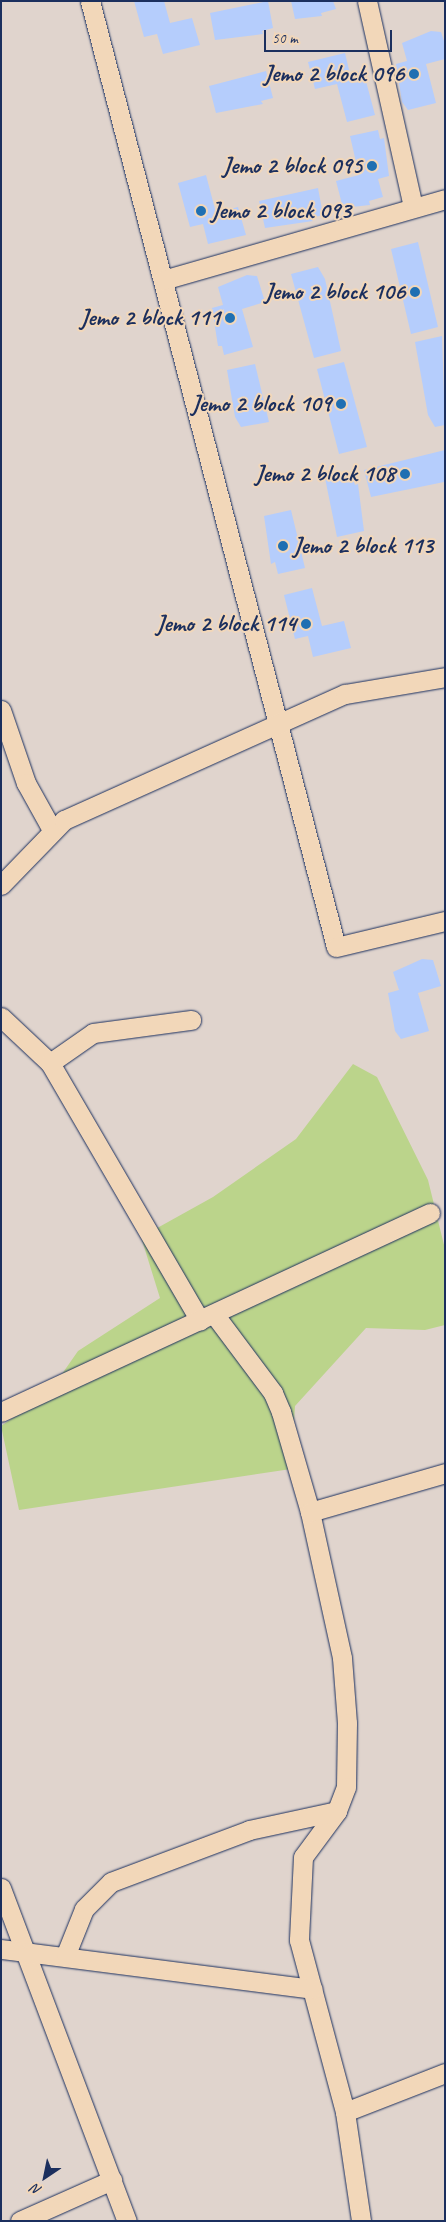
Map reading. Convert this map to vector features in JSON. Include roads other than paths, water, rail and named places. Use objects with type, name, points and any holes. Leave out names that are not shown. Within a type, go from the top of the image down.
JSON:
[{"type":"street","points":[[90,1],[336,947],[445,921]]},
{"type":"street","points":[[367,1],[413,206]]},
{"type":"street","points":[[162,280],[413,206],[445,199]]},
{"type":"street","points":[[1,885],[52,830],[173,770],[278,727],[345,694],[445,677]]},
{"type":"street","points":[[1,710],[26,783],[52,830]]},
{"type":"street","points":[[1,1017],[50,1063],[207,1318],[273,1393],[310,1512],[342,1658],[347,1723],[346,1788],[337,1811],[303,1857],[298,1891],[299,1940],[345,2112],[361,2221]]},
{"type":"street","points":[[50,1063],[93,1033],[191,1020]]},
{"type":"street","points":[[1,1412],[430,1213]]},
{"type":"street","points":[[310,1512],[445,1473]]},
{"type":"street","points":[[66,1954],[84,1909],[110,1882],[249,1830],[337,1811]]},
{"type":"street","points":[[1,1888],[28,1951],[127,2221]]},
{"type":"street","points":[[1,1949],[66,1954],[312,1989]]},
{"type":"street","points":[[345,2112],[445,2073]]},
{"type":"street","points":[[20,2221],[112,2180]]},
{"type":"place","name":"Jemo 2 block 096","points":[[414,74]]},
{"type":"place","name":"Jemo 2 block 095","points":[[372,166]]},
{"type":"place","name":"Jemo 2 block 093","points":[[201,211]]},
{"type":"place","name":"Jemo 2 block 106","points":[[415,292]]},
{"type":"place","name":"Jemo 2 block 111","points":[[230,318]]},
{"type":"place","name":"Jemo 2 block 109","points":[[341,404]]},
{"type":"place","name":"Jemo 2 block 108","points":[[405,474]]},
{"type":"place","name":"Jemo 2 block 113","points":[[283,546]]},
{"type":"place","name":"Jemo 2 block 114","points":[[306,624]]}]
